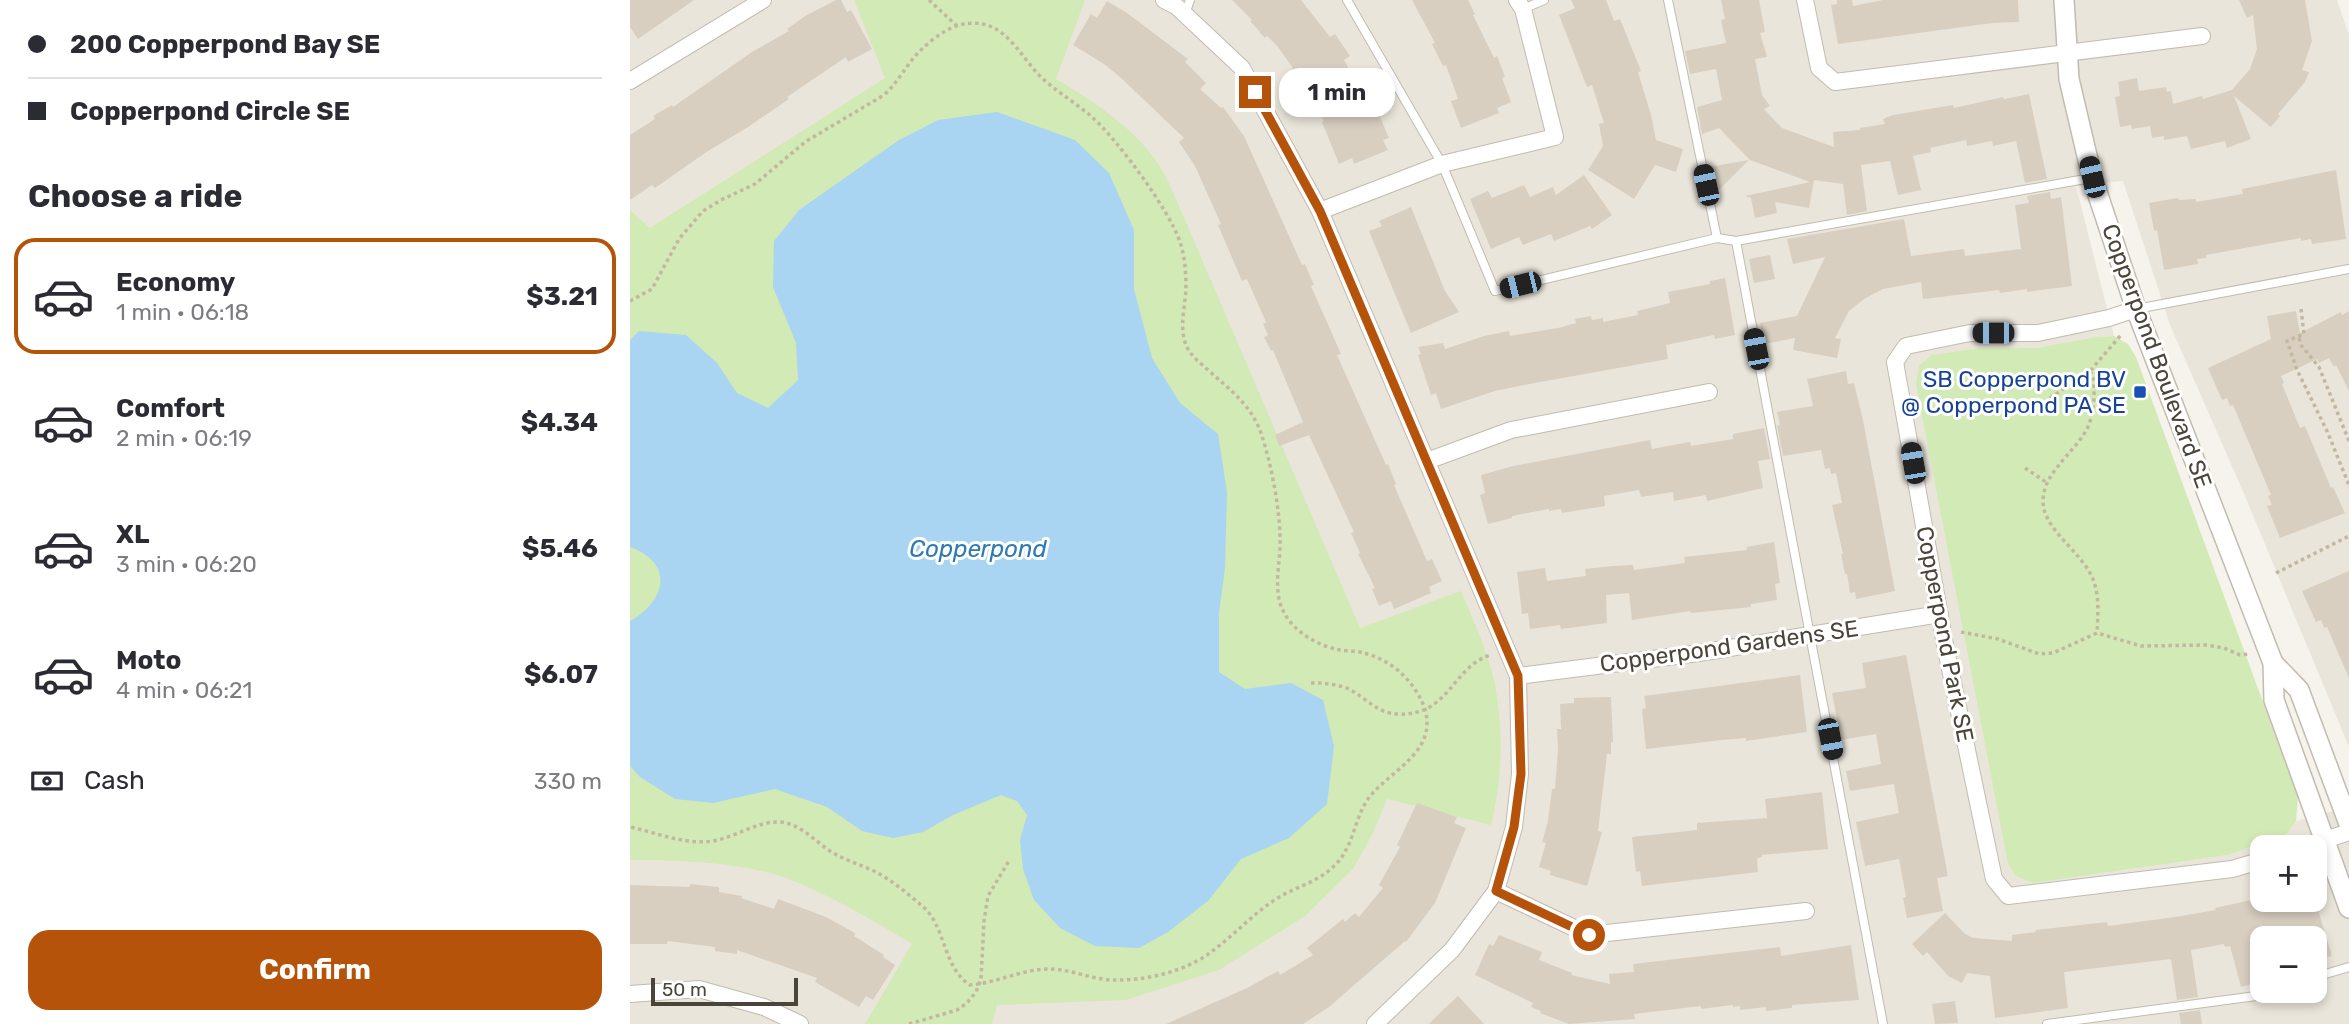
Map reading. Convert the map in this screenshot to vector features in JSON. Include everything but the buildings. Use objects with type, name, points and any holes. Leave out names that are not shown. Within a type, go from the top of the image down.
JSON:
[{"type":"street","points":[[630,81],[762,0]]},
{"type":"street","points":[[1164,0],[1176,6],[1187,7],[1242,68],[1320,211],[1518,676],[1521,774],[1514,827],[1496,891],[1452,950],[1376,1024]]},
{"type":"street","points":[[1805,0],[1819,68],[1835,82],[2202,36]]},
{"type":"street","name":"Copperpond Boulevard SE","points":[[2064,0],[2069,79],[2092,177],[2136,309],[2271,657],[2274,699],[2323,835]]},
{"type":"street","points":[[1320,211],[1442,164],[1555,137],[1520,5]]},
{"type":"street","name":"Copperpond Park SE","points":[[2136,309],[2109,318],[2038,333],[1970,333],[1906,346],[1895,362],[1940,614],[1994,879],[2008,896],[2232,869],[2250,864]]},
{"type":"street","points":[[1427,461],[1511,430],[1709,392]]},
{"type":"street","name":"Copperpond Gardens SE","points":[[1518,676],[1699,653],[1940,614]]},
{"type":"street","name":"Copperpond Boulevard SE","points":[[2271,657],[2299,690],[2349,825]]},
{"type":"street","points":[[2327,839],[2349,825]]},
{"type":"street","name":"Copperpond Boulevard SE","points":[[2327,846],[2349,908]]},
{"type":"street","points":[[1496,891],[1589,935],[1806,911]]},
{"type":"street","points":[[630,993],[699,989],[764,1007],[800,1024]]},
{"type":"lane","points":[[1348,0],[1442,164],[1495,291],[1717,238],[1736,241],[2092,177]]},
{"type":"lane","points":[[1520,5],[1544,0]]},
{"type":"lane","points":[[1668,0],[1717,238]]},
{"type":"lane","points":[[1736,241],[1883,1024]]},
{"type":"lane","points":[[2136,309],[2349,269]]},
{"type":"lane","points":[[2327,973],[2349,967]]},
{"type":"lane","points":[[2047,1024],[2250,997]]},
{"type":"path","points":[[929,0],[957,26]]},
{"type":"path","points":[[630,301],[652,289],[684,232],[703,211],[755,184],[805,142],[876,101],[895,85],[919,52],[957,26],[991,27],[1004,34],[1042,78],[1101,125],[1144,181],[1180,243],[1185,267],[1183,325],[1186,345],[1196,359],[1251,409],[1260,431],[1267,456],[1280,534],[1278,584],[1279,599],[1285,613],[1298,630],[1314,640],[1337,650],[1368,654],[1393,666],[1415,688],[1425,708],[1425,733],[1417,751],[1407,764],[1368,798],[1338,862],[1320,876],[1271,902],[1200,960],[1160,974],[1132,979],[1096,979],[1050,969],[970,985],[945,948],[935,920],[920,904],[876,872],[837,855],[795,827],[783,822],[771,823],[717,840],[700,842],[630,827]]},
{"type":"path","points":[[2301,309],[2304,331],[2299,338],[2287,341],[2294,363],[2327,431],[2349,485]]},
{"type":"path","points":[[2050,398],[2091,372],[2121,335]]},
{"type":"path","points":[[2299,338],[2301,345],[2319,367],[2349,441]]},
{"type":"path","points":[[2091,372],[2094,394],[2089,424],[2046,482],[2043,500],[2045,516],[2080,558],[2094,581],[2097,633]]},
{"type":"path","points":[[2025,468],[2046,482]]},
{"type":"path","points":[[2276,573],[2349,536]]},
{"type":"path","points":[[1959,631],[1998,639],[2039,654],[2053,653],[2097,633],[2141,646],[2206,645],[2240,654],[2271,657]]},
{"type":"path","points":[[1311,683],[1343,687],[1391,713],[1414,713],[1450,691],[1474,662],[1491,655]]},
{"type":"path","points":[[909,1024],[957,1010],[973,997],[979,984],[988,896],[1010,859]]},
{"type":"shaded area","points":[[630,0],[2337,0],[2349,35],[2349,747],[2245,496],[2170,325],[2123,181],[2076,186],[2114,336],[2036,348],[1981,348],[2008,864],[2015,876],[2033,883],[2228,855],[2250,847],[2250,912],[2327,912],[2327,835],[2284,835],[2296,821],[2349,807],[2349,1024],[630,1024]]},
{"type":"green space","name":"Copperpond","points":[[854,0],[1085,0],[1056,79],[1099,106],[1125,127],[1149,151],[1164,173],[1360,628],[1461,591],[1479,633],[1497,695],[1501,751],[1491,825],[1387,799],[1373,833],[1353,869],[1305,916],[1219,970],[1126,1000],[997,1005],[992,1024],[865,1024],[912,944],[836,901],[771,873],[711,863],[630,860],[630,210],[650,228],[885,78]]},
{"type":"green space","points":[[2114,336],[2128,344],[2136,357],[2298,797],[2296,821],[2284,835],[2250,835],[2250,847],[2228,855],[2033,883],[2015,876],[2008,864],[1916,384],[1919,366],[1932,355],[1981,348],[2036,348]]},
{"type":"water","name":"Copperpond","points":[[997,112],[1075,140],[1109,173],[1134,230],[1134,289],[1152,358],[1180,403],[1218,434],[1227,492],[1225,568],[1219,613],[1219,672],[1245,689],[1291,683],[1323,700],[1334,746],[1327,804],[1289,838],[1241,859],[1208,901],[1168,932],[1139,948],[1095,946],[1060,928],[1034,900],[1023,869],[1020,840],[1027,815],[1017,801],[1001,795],[953,815],[923,832],[893,838],[862,831],[827,807],[775,789],[713,803],[675,799],[640,777],[630,766],[630,621],[652,603],[660,582],[654,562],[630,547],[630,340],[639,331],[686,335],[717,363],[737,393],[768,408],[798,380],[796,343],[773,287],[774,241],[799,210],[899,140],[938,120]]},
{"type":"place","name":"SB Copperpond BV @ Copperpond PA SE","points":[[2140,392]]},
{"type":"route","points":[[1255,92],[1320,211],[1518,676],[1521,774],[1514,827],[1496,891],[1589,935]]}]
